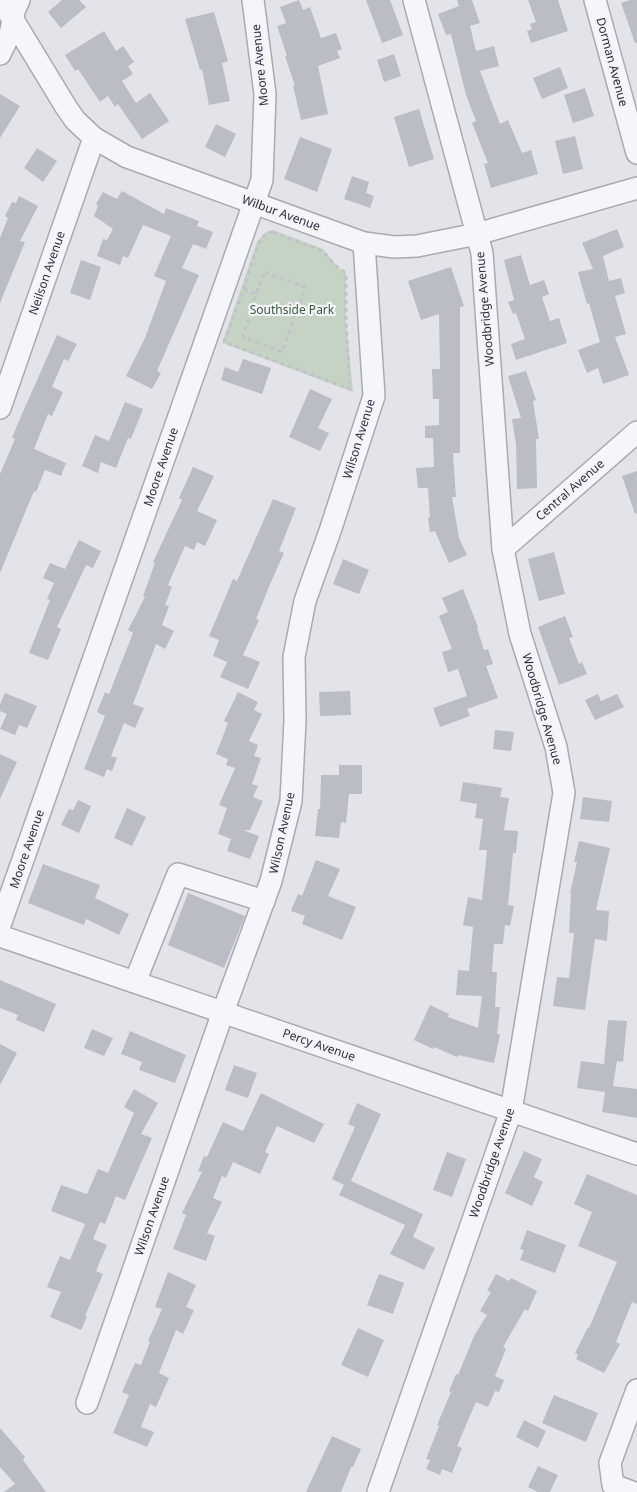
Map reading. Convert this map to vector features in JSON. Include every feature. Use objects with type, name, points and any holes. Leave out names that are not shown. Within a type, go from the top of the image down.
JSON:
[{"type":"street","name":"Wilbur Avenue","points":[[1,0],[16,10],[66,107],[83,130],[94,138],[127,158],[364,243],[394,247],[417,246],[477,234],[637,188]]},
{"type":"street","name":"Moore Avenue","points":[[0,925],[262,180],[265,94],[253,0]]},
{"type":"street","name":"Woodbridge Avenue","points":[[378,1492],[511,1111],[564,793],[556,747],[520,634],[504,549],[482,253],[414,0]]},
{"type":"street","name":"Dorman Avenue","points":[[595,0],[637,153]]},
{"type":"street","points":[[0,54],[10,31],[16,10]]},
{"type":"street","name":"Neilson Avenue","points":[[0,408],[94,138]]},
{"type":"street","name":"Wilson Avenue","points":[[87,1403],[223,1012],[271,882],[291,801],[295,720],[294,657],[305,600],[330,531],[374,396],[364,243]]},
{"type":"street","name":"Central Avenue","points":[[504,549],[637,432]]},
{"type":"street","points":[[135,982],[178,874],[264,901]]},
{"type":"street","name":"Percy Avenue","points":[[0,936],[637,1154]]},
{"type":"street","points":[[622,1488],[610,1463],[637,1390]]},
{"type":"path","points":[[273,232],[322,250],[337,267],[346,273],[346,321],[350,390],[224,342],[244,289],[258,244],[266,234],[273,232]]},
{"type":"path","points":[[265,272],[305,287],[282,352],[243,337],[256,294],[265,272]]},
{"type":"path","points":[[244,289],[256,294]]},
{"type":"green space","name":"Southside Park","points":[[273,230],[323,249],[338,267],[346,273],[346,321],[353,392],[222,343],[257,242],[266,232]]},
{"type":"building","points":[[62,0],[79,0],[86,7],[61,28],[48,12]]},
{"type":"building","points":[[299,0],[303,10],[310,7],[321,38],[336,33],[342,49],[337,51],[340,58],[318,66],[328,114],[301,120],[293,86],[295,86],[277,26],[286,23],[280,7]]},
{"type":"building","points":[[366,0],[390,0],[403,35],[382,43]]},
{"type":"building","points":[[457,0],[472,0],[480,23],[470,26],[476,51],[494,46],[499,66],[480,71],[500,124],[508,120],[522,153],[531,150],[538,174],[491,188],[484,164],[488,163],[472,123],[476,121],[466,95],[451,34],[446,35],[438,14],[459,6]]},
{"type":"building","points":[[528,0],[558,0],[568,31],[531,43],[527,31],[532,29],[530,24],[536,22]]},
{"type":"building","points":[[637,0],[637,43],[635,43],[621,3]]},
{"type":"building","points":[[214,12],[228,61],[222,63],[230,101],[209,105],[202,69],[200,70],[185,19]]},
{"type":"building","points":[[104,31],[116,51],[123,46],[134,62],[128,66],[133,74],[122,81],[136,103],[150,93],[169,121],[142,139],[118,104],[115,107],[108,96],[100,102],[78,69],[75,71],[65,55]]},
{"type":"building","points":[[394,54],[401,76],[384,82],[377,60]]},
{"type":"building","points":[[560,67],[568,88],[542,99],[533,78]]},
{"type":"building","points":[[585,88],[594,116],[573,123],[564,95]]},
{"type":"building","points":[[0,94],[20,106],[0,138]]},
{"type":"building","points":[[419,109],[434,159],[409,167],[394,117]]},
{"type":"building","points":[[216,124],[236,134],[225,157],[205,147]]},
{"type":"building","points":[[575,136],[583,169],[563,174],[555,141]]},
{"type":"building","points":[[300,137],[332,149],[317,192],[284,179]]},
{"type":"building","points":[[37,148],[57,161],[43,182],[24,168]]},
{"type":"building","points":[[352,176],[369,182],[366,193],[374,196],[370,208],[344,199]]},
{"type":"building","points":[[122,191],[164,214],[166,208],[199,221],[197,226],[213,232],[206,249],[193,244],[182,268],[199,275],[157,371],[161,373],[152,389],[126,376],[145,338],[166,281],[154,276],[171,236],[143,225],[128,258],[123,256],[120,265],[97,256],[103,239],[107,240],[113,229],[94,216],[98,206],[96,204],[103,192],[117,199]]},
{"type":"building","points":[[19,196],[38,206],[20,241],[25,242],[0,303],[0,238],[8,218],[5,216],[12,202],[16,203]]},
{"type":"building","points":[[617,229],[624,247],[603,256],[609,281],[621,278],[625,293],[615,296],[626,334],[615,337],[629,375],[603,384],[598,368],[587,373],[578,350],[600,342],[578,272],[593,269],[582,243]]},
{"type":"building","points":[[521,255],[530,285],[544,280],[549,294],[542,297],[550,321],[559,318],[567,343],[516,360],[511,344],[525,339],[516,313],[513,314],[508,302],[514,300],[504,260]]},
{"type":"building","points":[[81,260],[101,267],[90,300],[70,293]]},
{"type":"building","points":[[451,267],[464,306],[460,307],[460,453],[453,453],[456,497],[452,497],[459,538],[467,555],[449,563],[435,531],[430,532],[428,488],[418,488],[416,468],[434,467],[433,438],[425,438],[425,426],[439,425],[439,399],[433,399],[432,369],[440,369],[439,314],[421,320],[408,281]]},
{"type":"building","points":[[57,335],[77,344],[68,361],[64,359],[52,387],[63,392],[52,416],[48,414],[34,449],[66,463],[61,476],[45,470],[36,492],[34,491],[0,573],[0,474],[15,439],[12,438],[18,423]]},
{"type":"building","points":[[243,359],[271,368],[262,394],[221,380],[225,367],[238,372]]},
{"type":"building","points":[[526,371],[536,400],[533,401],[539,439],[536,439],[537,488],[517,489],[516,445],[512,419],[521,418],[508,376]]},
{"type":"building","points":[[310,389],[332,399],[318,428],[329,433],[320,451],[289,437]]},
{"type":"building","points":[[125,402],[143,409],[131,439],[128,438],[116,468],[101,462],[98,473],[82,466],[95,435],[109,441]]},
{"type":"building","points":[[193,467],[214,476],[197,511],[217,520],[205,546],[197,542],[194,550],[185,546],[168,585],[172,587],[165,605],[169,606],[162,625],[174,631],[165,649],[156,644],[133,704],[144,708],[135,728],[124,723],[111,756],[117,758],[112,771],[107,769],[104,777],[84,769],[105,716],[97,712],[105,692],[109,694],[133,633],[128,630],[145,597],[143,596],[155,563],[153,562],[182,500],[179,498]]},
{"type":"building","points":[[637,471],[637,513],[635,514],[622,476]]},
{"type":"building","points":[[273,499],[296,508],[279,551],[284,553],[256,619],[259,620],[243,655],[260,662],[248,689],[220,677],[227,662],[213,656],[219,640],[209,636],[233,579],[237,581]]},
{"type":"building","points":[[79,540],[101,551],[93,568],[86,565],[57,627],[61,629],[48,660],[29,653],[50,600],[47,599],[54,583],[43,578],[50,563],[65,569]]},
{"type":"building","points":[[554,552],[565,594],[539,601],[528,559]]},
{"type":"building","points":[[343,559],[369,570],[359,594],[333,584]]},
{"type":"building","points":[[463,589],[478,627],[484,650],[488,649],[493,664],[486,666],[498,698],[467,709],[470,716],[440,727],[433,708],[467,696],[458,669],[448,672],[442,652],[452,649],[439,616],[448,612],[442,598]]},
{"type":"building","points":[[565,616],[573,637],[569,638],[579,664],[582,662],[587,674],[559,685],[538,627]]},
{"type":"building","points":[[350,691],[351,715],[320,716],[319,692]]},
{"type":"building","points":[[238,692],[258,702],[254,710],[262,714],[249,741],[258,745],[254,756],[261,758],[252,784],[258,786],[253,797],[263,801],[250,830],[243,830],[259,836],[250,859],[227,851],[231,839],[218,834],[227,808],[219,805],[235,768],[226,765],[228,759],[216,754],[228,723],[224,721]]},
{"type":"building","points":[[5,693],[37,706],[27,728],[19,725],[15,735],[0,729],[7,714],[0,711],[0,704]]},
{"type":"building","points":[[598,694],[601,701],[617,694],[624,707],[595,720],[585,700]]},
{"type":"building","points":[[495,730],[514,732],[511,751],[493,749]]},
{"type":"building","points":[[0,754],[17,762],[0,799]]},
{"type":"building","points":[[339,765],[362,765],[362,794],[349,794],[346,823],[341,822],[339,838],[315,836],[318,809],[320,809],[321,775],[339,775]]},
{"type":"building","points":[[463,782],[502,788],[500,797],[509,798],[504,830],[518,831],[516,853],[513,853],[508,905],[514,906],[510,926],[505,925],[503,944],[494,944],[492,972],[497,972],[495,1007],[500,1007],[497,1034],[500,1034],[494,1063],[458,1055],[457,1057],[414,1040],[430,1005],[449,1014],[448,1017],[478,1028],[482,996],[456,995],[458,970],[469,971],[473,927],[463,925],[468,897],[482,900],[487,850],[479,850],[483,819],[475,818],[477,804],[460,801]]},
{"type":"building","points":[[583,797],[612,801],[609,822],[580,819]]},
{"type":"building","points":[[78,800],[91,806],[79,833],[61,825],[69,809],[73,810]]},
{"type":"building","points":[[127,808],[146,817],[132,846],[114,838]]},
{"type":"building","points":[[579,841],[610,848],[596,910],[609,911],[607,941],[595,939],[585,1010],[553,1006],[557,977],[569,978],[574,933],[569,933],[570,893],[577,862],[574,862]]},
{"type":"building","points":[[316,860],[340,869],[328,896],[356,907],[342,940],[302,924],[305,916],[291,911],[298,894],[302,896]]},
{"type":"building","points":[[43,864],[100,885],[95,898],[129,914],[119,935],[86,919],[84,925],[28,903]]},
{"type":"building","points":[[188,893],[245,916],[224,968],[168,945]]},
{"type":"building","points":[[0,980],[56,1004],[44,1032],[16,1020],[18,1015],[0,1008]]},
{"type":"building","points":[[608,1020],[627,1021],[623,1062],[617,1061],[613,1086],[637,1089],[637,1118],[602,1112],[605,1092],[577,1088],[581,1061],[604,1064]]},
{"type":"building","points":[[92,1029],[113,1038],[104,1056],[84,1048]]},
{"type":"building","points":[[130,1031],[186,1055],[175,1083],[139,1070],[142,1062],[121,1054]]},
{"type":"building","points":[[0,1044],[17,1053],[0,1085]]},
{"type":"building","points":[[234,1065],[257,1073],[248,1098],[225,1090]]},
{"type":"building","points":[[134,1089],[158,1103],[141,1134],[152,1138],[125,1200],[116,1196],[105,1224],[100,1222],[93,1239],[107,1245],[96,1271],[103,1274],[81,1330],[50,1317],[61,1292],[47,1287],[60,1256],[70,1260],[85,1224],[51,1211],[61,1185],[87,1194],[98,1169],[108,1173],[134,1113],[124,1107]]},
{"type":"building","points":[[261,1093],[324,1124],[314,1143],[277,1126],[265,1152],[269,1154],[260,1174],[233,1162],[226,1178],[222,1176],[213,1198],[222,1202],[207,1233],[215,1236],[206,1261],[173,1249],[186,1215],[182,1213],[202,1172],[198,1171],[204,1156],[207,1157],[223,1122],[243,1131]]},
{"type":"building","points":[[357,1103],[381,1114],[351,1181],[423,1214],[413,1237],[435,1248],[424,1270],[390,1254],[405,1225],[339,1195],[344,1185],[332,1179],[355,1127],[348,1124]]},
{"type":"building","points":[[524,1151],[542,1159],[534,1177],[543,1182],[532,1206],[505,1193]]},
{"type":"building","points":[[447,1152],[466,1159],[452,1197],[433,1190]]},
{"type":"building","points":[[587,1174],[637,1195],[637,1304],[632,1302],[616,1342],[620,1344],[604,1373],[576,1359],[578,1355],[575,1353],[589,1328],[617,1262],[578,1246],[592,1212],[574,1204]]},
{"type":"building","points":[[527,1230],[566,1245],[555,1273],[520,1260],[524,1250],[520,1249]]},
{"type":"building","points":[[168,1272],[196,1285],[186,1307],[194,1310],[183,1334],[176,1330],[159,1373],[169,1378],[156,1407],[150,1404],[141,1427],[154,1432],[147,1447],[113,1433],[129,1395],[122,1392],[135,1363],[141,1365],[150,1342],[148,1341],[162,1309],[155,1307]]},
{"type":"building","points":[[379,1274],[404,1283],[393,1314],[367,1305]]},
{"type":"building","points":[[496,1274],[509,1281],[511,1278],[537,1291],[528,1311],[525,1309],[503,1347],[506,1349],[495,1376],[504,1380],[499,1392],[495,1391],[488,1407],[476,1402],[457,1446],[462,1448],[452,1473],[442,1469],[440,1475],[426,1469],[430,1460],[426,1459],[456,1374],[458,1375],[474,1336],[487,1315],[480,1311],[491,1292],[487,1291]]},
{"type":"building","points":[[358,1328],[384,1340],[368,1377],[341,1365]]},
{"type":"building","points":[[554,1395],[598,1413],[586,1442],[542,1423]]},
{"type":"building","points":[[524,1420],[546,1431],[538,1448],[516,1437]]},
{"type":"building","points":[[0,1428],[25,1457],[23,1460],[46,1492],[4,1492],[15,1484],[0,1467]]},
{"type":"building","points":[[332,1436],[361,1449],[353,1467],[351,1467],[341,1492],[306,1492]]},
{"type":"building","points":[[538,1466],[558,1475],[550,1492],[538,1492],[528,1487]]}]
